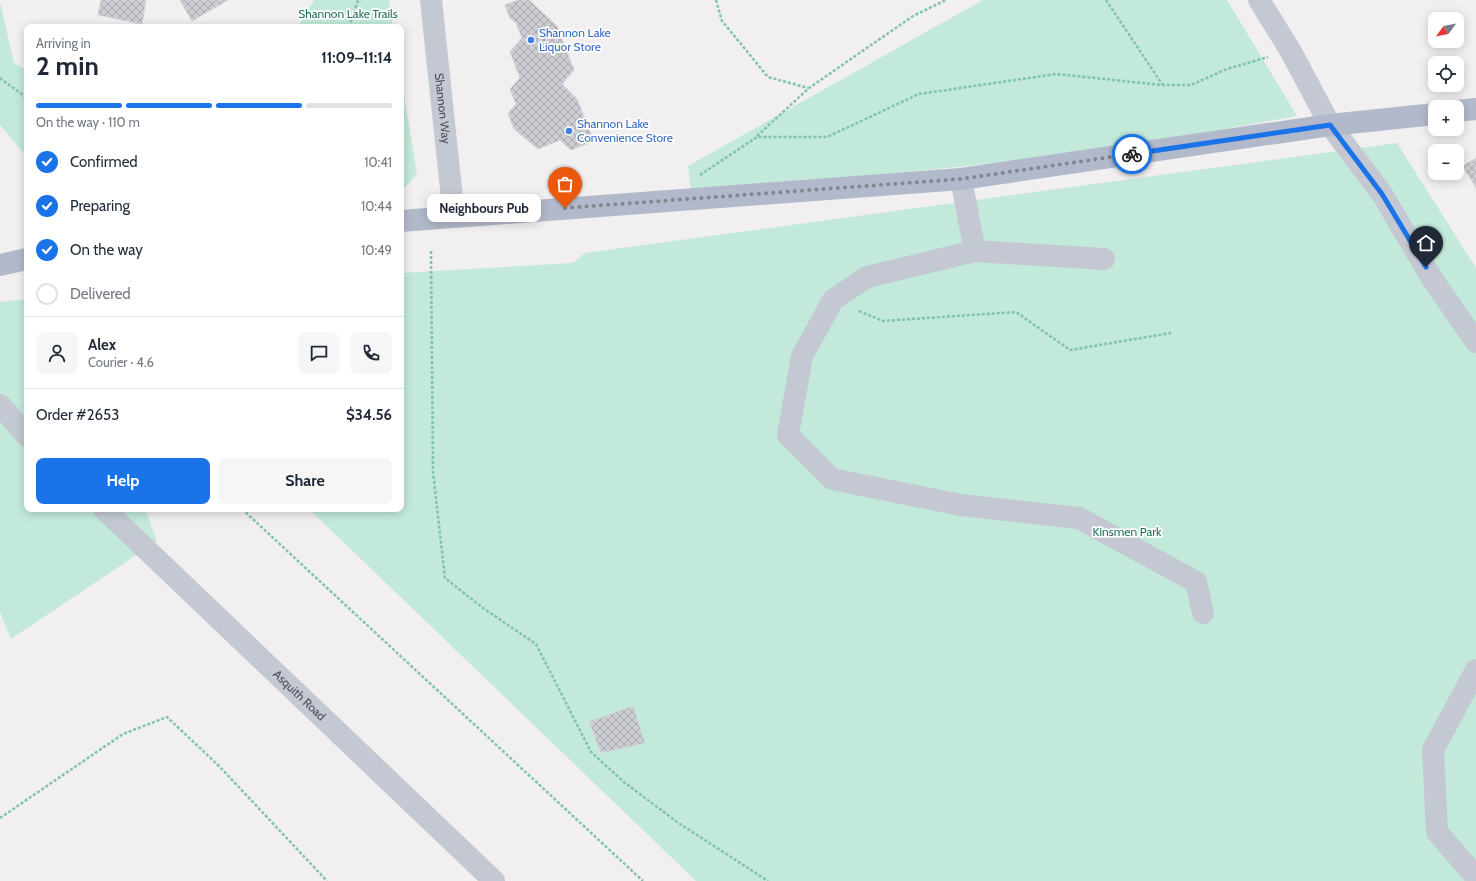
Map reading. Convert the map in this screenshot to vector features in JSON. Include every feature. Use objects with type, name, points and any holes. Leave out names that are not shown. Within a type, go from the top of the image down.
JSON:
[{"type":"main road","points":[[404,221],[961,179],[1330,125],[1428,115]]},
{"type":"main road","points":[[0,265],[24,260]]},
{"type":"street","name":"Shannon Way","points":[[431,0],[454,217]]},
{"type":"street","points":[[1259,0],[1290,50],[1330,125],[1382,194],[1433,280],[1476,342]]},
{"type":"street","points":[[961,179],[975,251]]},
{"type":"street","points":[[1104,260],[975,251],[867,277],[833,300],[802,356],[788,435],[832,479],[961,504],[1079,518],[1196,582],[1203,613]]},
{"type":"street","points":[[0,405],[24,433]]},
{"type":"street","name":"Asquith Road","points":[[107,512],[494,881]]},
{"type":"street","points":[[1476,670],[1433,750],[1437,832],[1476,877]]},
{"type":"path","points":[[350,24],[358,0]]},
{"type":"path","points":[[716,0],[722,21],[768,77],[809,88]]},
{"type":"path","points":[[699,176],[756,137],[809,88],[913,16],[946,0]]},
{"type":"path","points":[[1106,0],[1162,85]]},
{"type":"path","points":[[756,137],[827,137],[919,94],[1056,74],[1162,85],[1192,85],[1227,69],[1290,50]]},
{"type":"path","points":[[0,78],[24,96]]},
{"type":"path","points":[[431,251],[433,472],[445,578],[483,608],[536,644],[591,752],[624,783],[677,822],[768,881]]},
{"type":"path","points":[[833,300],[883,321],[1016,312],[1070,350],[1171,333]]},
{"type":"path","points":[[245,512],[643,881]]},
{"type":"path","points":[[0,818],[123,734],[167,717],[219,766],[327,881]]},
{"type":"green space","name":"Shannon Lake Trails","points":[[314,0],[389,0],[393,24],[300,24]]},
{"type":"green space","points":[[983,0],[1227,0],[1297,116],[1093,152],[957,167],[691,192],[688,166]]},
{"type":"green space","points":[[0,2],[14,63],[24,68],[24,153],[0,125]]},
{"type":"green space","points":[[404,94],[417,174],[404,189]]},
{"type":"green space","name":"Kinsmen Park","points":[[1397,143],[1476,268],[1476,881],[696,881],[312,512],[404,512],[404,273],[573,263],[585,253]]},
{"type":"green space","points":[[24,299],[24,512],[146,512],[157,541],[11,639],[0,612],[0,302]]},
{"type":"building","points":[[101,0],[146,0],[142,24],[98,15]]},
{"type":"building","points":[[180,0],[228,0],[192,21]]},
{"type":"building","points":[[518,0],[529,0],[557,26],[574,70],[562,84],[577,99],[594,141],[571,150],[560,140],[538,149],[514,129],[508,113],[516,104],[510,89],[520,78],[510,52],[522,38],[516,23],[510,18],[505,5]]},
{"type":"building","points":[[1476,158],[1476,188],[1464,168],[1464,165]]},
{"type":"building","points":[[633,706],[645,743],[601,753],[589,722]]},
{"type":"way so far","points":[[565,208],[961,179],[1132,154]]},
{"type":"place","name":"Shannon Lake Liquor Store","points":[[531,40]]},
{"type":"place","name":"Shannon Lake Convenience Store","points":[[569,131]]},
{"type":"place","name":"Neighbours Pub","points":[[565,208]]},
{"type":"route","points":[[1132,154],[1330,125],[1382,194],[1426,267]]}]
